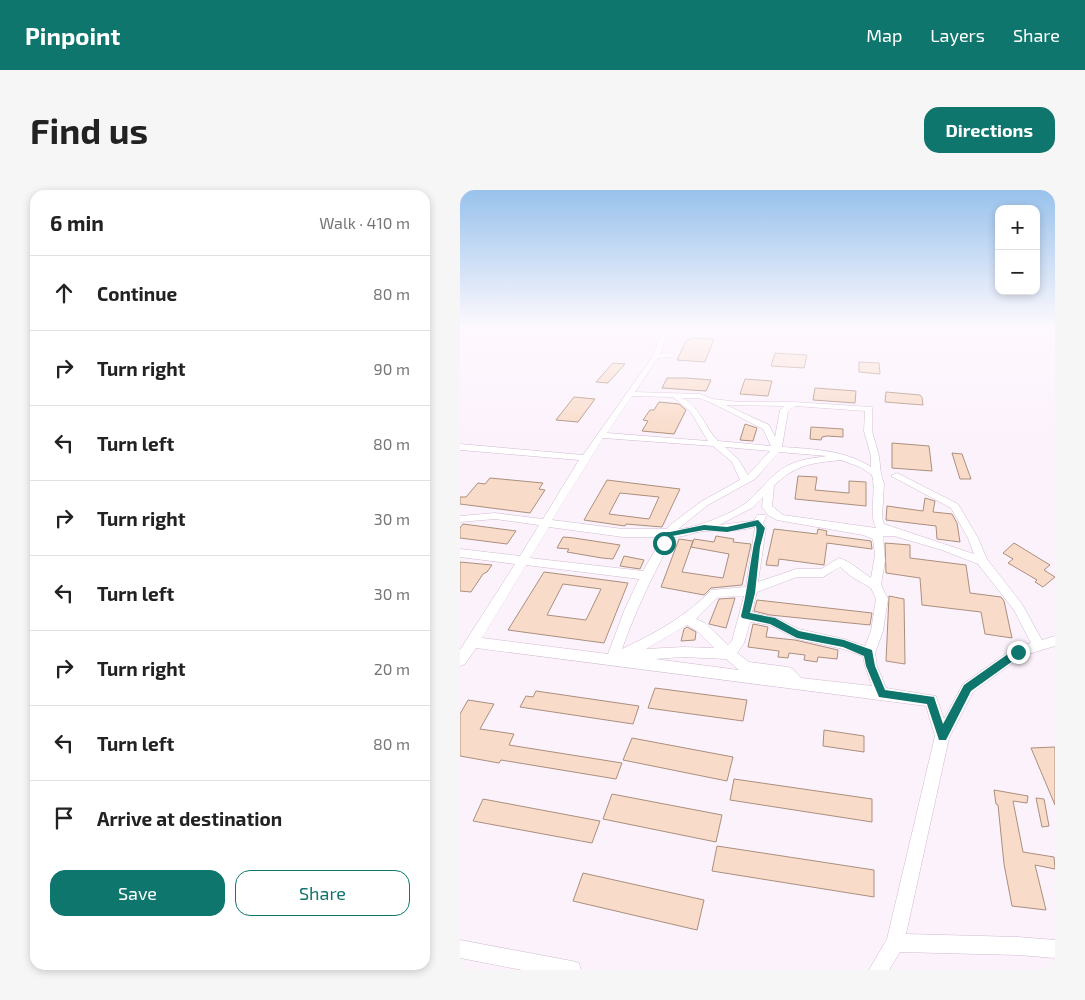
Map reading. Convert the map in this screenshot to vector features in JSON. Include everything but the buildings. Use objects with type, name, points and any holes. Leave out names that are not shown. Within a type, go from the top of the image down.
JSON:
[{"type":"street","points":[[460,660],[473,642],[585,458],[651,363]]},
{"type":"street","points":[[630,394],[749,399],[869,409],[868,431],[875,456],[876,474],[879,484],[877,517],[880,526],[898,534],[946,547],[982,561]]},
{"type":"street","points":[[657,394],[687,402],[696,411],[707,435],[734,458],[743,469],[745,481]]},
{"type":"street","points":[[700,396],[766,427],[777,449]]},
{"type":"street","points":[[712,401],[793,404]]},
{"type":"street","points":[[612,660],[630,611],[646,576],[674,528],[705,503],[752,477],[777,449],[784,410],[793,404]]},
{"type":"street","points":[[602,435],[817,451],[862,463],[876,474]]},
{"type":"street","points":[[460,447],[585,458]]},
{"type":"street","points":[[704,528],[749,506],[769,485],[791,467],[807,461],[842,457]]},
{"type":"street","points":[[896,476],[955,506],[973,538],[982,561],[1018,607],[1039,646]]},
{"type":"street","points":[[460,519],[495,516],[623,533],[670,534],[704,528],[727,529],[758,523],[767,507],[769,485]]},
{"type":"street","points":[[767,507],[772,513],[781,518],[862,531],[898,534]]},
{"type":"street","points":[[728,654],[738,643],[745,616],[761,528],[758,523]]},
{"type":"street","points":[[862,531],[878,537],[880,568],[875,585]]},
{"type":"street","points":[[460,553],[646,576]]},
{"type":"street","points":[[612,660],[666,632],[697,612],[715,593],[744,592],[796,573],[823,572],[839,562],[847,565],[856,574],[875,585],[882,599],[877,631],[869,653],[871,666],[882,694]]},
{"type":"street","points":[[745,616],[772,621],[797,634],[844,644],[869,653]]},
{"type":"street","points":[[686,619],[700,627],[739,664],[748,668],[788,673],[797,683]]},
{"type":"street","points":[[473,642],[931,700],[942,736]]},
{"type":"street","points":[[878,970],[895,943],[942,736],[968,688],[1018,652],[1055,642]]},
{"type":"street","points":[[612,660],[635,654],[682,652],[728,654]]},
{"type":"street","points":[[895,943],[1018,946],[1055,949]]},
{"type":"street","points":[[460,949],[572,970]]},
{"type":"route","points":[[664,543],[670,534],[704,528],[727,529],[744,527],[758,523],[761,533],[757,547],[751,593],[745,616],[772,621],[785,626],[797,634],[844,644],[869,653],[871,666],[882,694],[931,700],[942,736],[968,688],[1018,652]]}]
